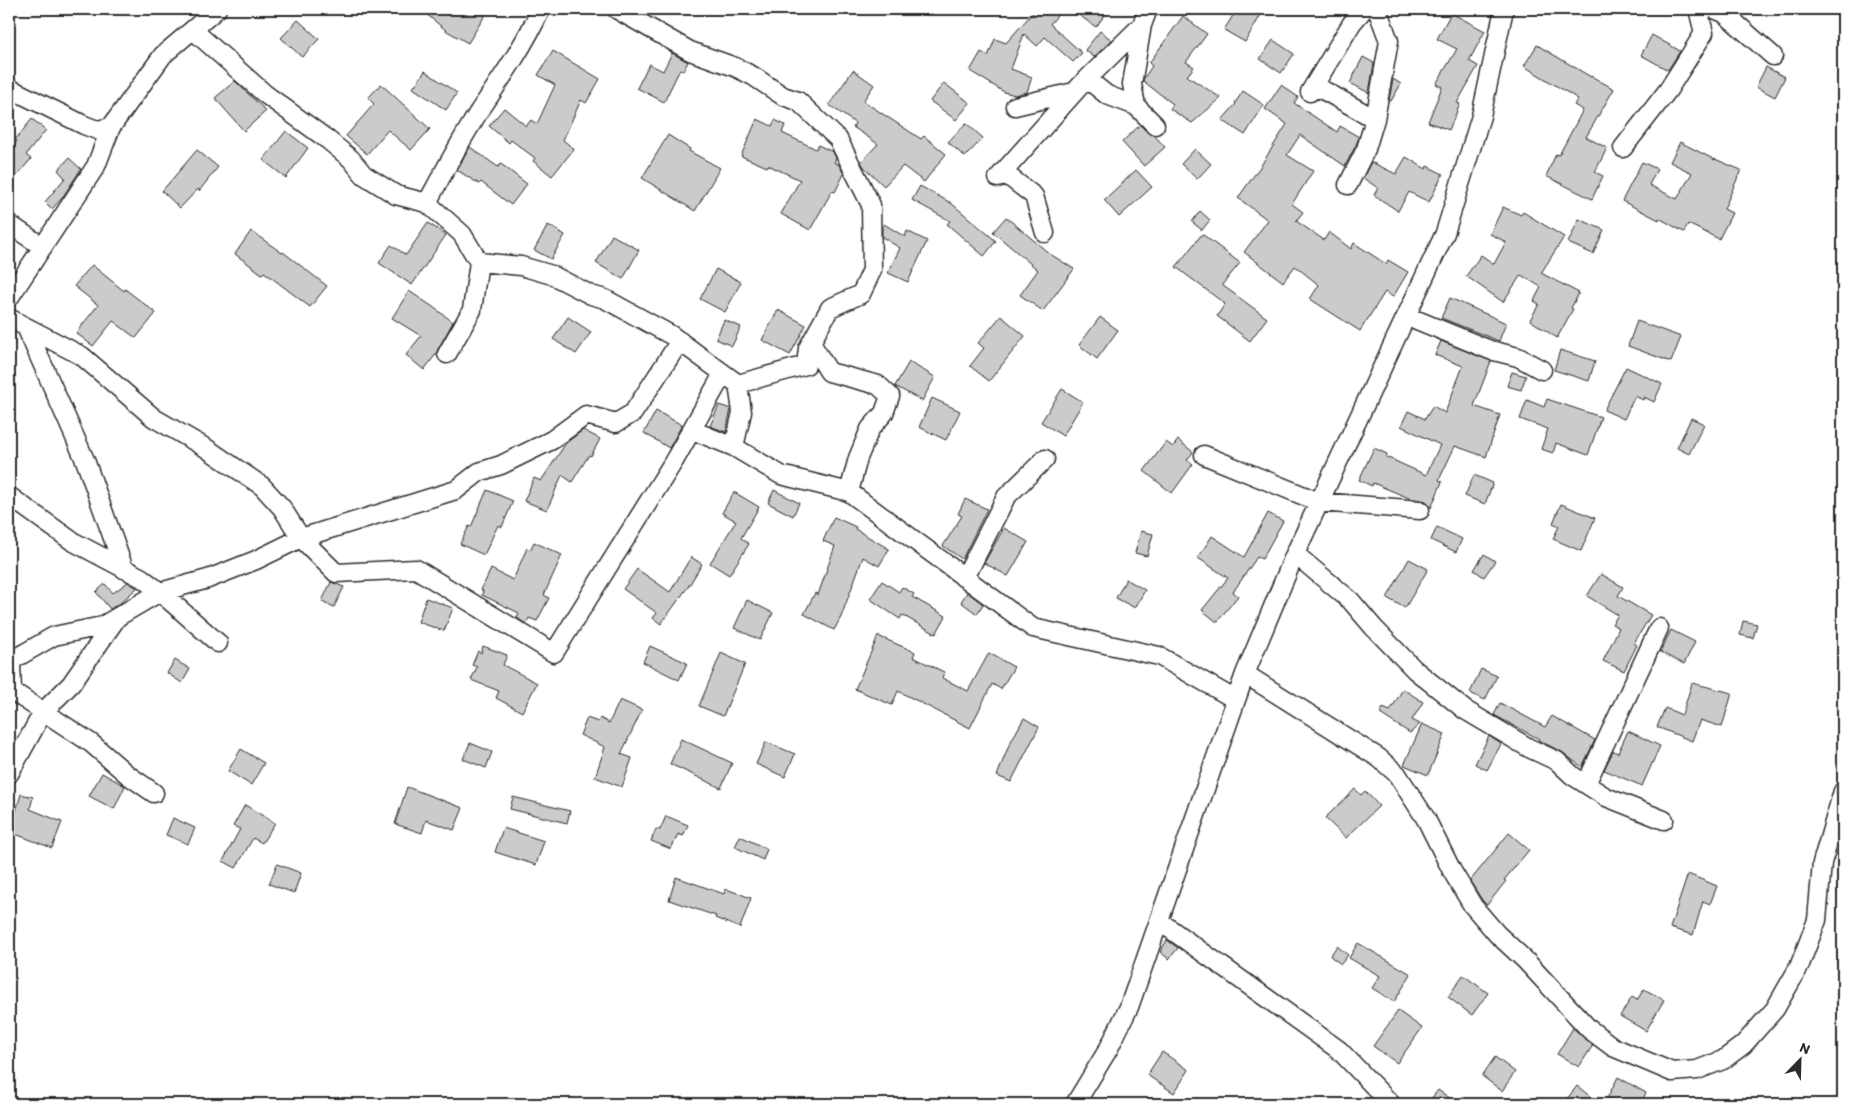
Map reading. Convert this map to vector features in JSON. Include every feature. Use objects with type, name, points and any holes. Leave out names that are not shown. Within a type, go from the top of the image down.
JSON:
[{"type":"street","points":[[9,298],[96,166],[111,127],[163,55],[216,9]]},
{"type":"street","points":[[427,203],[447,165],[528,38],[541,9]]},
{"type":"street","points":[[616,9],[690,51],[735,67],[753,76],[783,96],[798,101],[838,139],[872,205],[872,270],[861,294],[830,308],[808,348],[806,365],[738,384]]},
{"type":"street","points":[[1364,9],[1352,23],[1312,88],[1375,119]]},
{"type":"street","points":[[1348,185],[1366,149],[1375,119],[1389,41],[1377,9]]},
{"type":"street","points":[[1075,1104],[1109,1048],[1129,1007],[1245,674],[1295,554],[1445,233],[1481,116],[1504,9]]},
{"type":"street","points":[[1623,148],[1668,90],[1704,33],[1698,9]]},
{"type":"street","points":[[1714,9],[1724,12],[1774,56]]},
{"type":"street","points":[[1045,233],[1034,196],[1001,175],[1074,92],[1145,17]]},
{"type":"street","points":[[1136,106],[1132,84],[1145,17]]},
{"type":"street","points":[[193,30],[265,94],[351,159],[364,175],[396,195],[427,203],[462,234],[479,262],[472,310],[447,354]]},
{"type":"street","points":[[1087,79],[1106,95],[1136,106],[1155,125]]},
{"type":"street","points":[[9,88],[97,130],[111,127]]},
{"type":"street","points":[[1015,106],[1074,92]]},
{"type":"street","points":[[9,224],[43,247]]},
{"type":"street","points":[[479,262],[520,266],[552,274],[591,295],[605,299],[630,311],[680,341],[738,384],[742,412],[734,447]]},
{"type":"street","points":[[1407,316],[1490,350],[1518,357],[1542,370]]},
{"type":"street","points":[[9,318],[82,356],[154,418],[206,448],[262,486],[282,508],[301,538],[336,573],[416,569],[554,653],[674,462],[723,374]]},
{"type":"street","points":[[26,327],[85,460],[124,569]]},
{"type":"street","points":[[154,793],[128,775],[91,743],[12,691],[10,662],[54,636],[102,626],[160,592],[208,579],[256,560],[301,538],[456,490],[479,472],[501,465],[552,440],[586,415],[616,423],[633,413],[680,341]]},
{"type":"street","points":[[811,343],[829,372],[878,385],[890,396],[884,413],[870,430],[858,458],[849,492]]},
{"type":"street","points":[[692,430],[734,447],[781,475],[849,492],[1033,628],[1159,656],[1236,700]]},
{"type":"street","points":[[1204,455],[1319,502],[1420,510]]},
{"type":"street","points":[[963,577],[972,564],[1006,497],[1045,459]]},
{"type":"street","points":[[9,496],[72,541],[142,578],[218,643]]},
{"type":"street","points":[[1295,554],[1351,601],[1415,670],[1465,710],[1529,748],[1556,761],[1573,776],[1606,797],[1664,820]]},
{"type":"street","points":[[9,774],[43,712],[72,684],[118,617]]},
{"type":"street","points":[[1586,784],[1659,628]]},
{"type":"street","points":[[1245,674],[1378,758],[1397,774],[1426,818],[1452,871],[1473,906],[1497,934],[1525,960],[1589,1029],[1613,1046],[1672,1072],[1697,1070],[1723,1060],[1743,1045],[1775,1009],[1799,967],[1818,920],[1822,863],[1843,791]]},
{"type":"street","points":[[1159,921],[1339,1050],[1391,1104]]},
{"type":"building","points":[[420,9],[489,9],[468,43],[447,31]]},
{"type":"building","points":[[1036,9],[1063,9],[1050,24],[1082,53],[1073,62],[1045,37],[1037,46],[1024,34],[1011,69],[1032,77],[1027,92],[1015,95],[1004,92],[970,71],[981,52],[988,56],[995,39],[1006,43]]},
{"type":"building","points":[[1070,9],[1109,9],[1096,27]]},
{"type":"building","points":[[1237,9],[1255,9],[1262,13],[1245,42],[1224,30]]},
{"type":"building","points":[[1451,13],[1485,31],[1469,61],[1478,66],[1457,103],[1460,104],[1449,130],[1428,122],[1442,87],[1436,84],[1457,49],[1437,39]]},
{"type":"building","points":[[1183,16],[1207,34],[1186,62],[1194,67],[1187,76],[1221,98],[1192,123],[1170,109],[1173,104],[1143,81],[1152,66],[1149,63]]},
{"type":"building","points":[[298,20],[319,39],[302,57],[281,38]]},
{"type":"building","points":[[1100,31],[1112,40],[1094,57],[1085,50]]},
{"type":"building","points":[[1652,35],[1680,51],[1668,70],[1641,55]]},
{"type":"building","points":[[1273,40],[1294,54],[1281,73],[1260,59]]},
{"type":"building","points":[[1537,45],[1614,89],[1586,137],[1607,148],[1595,172],[1603,176],[1592,199],[1546,176],[1556,154],[1559,155],[1583,110],[1574,105],[1578,99],[1524,66]]},
{"type":"building","points":[[553,51],[600,79],[586,103],[581,100],[563,140],[574,149],[552,176],[533,161],[535,158],[511,140],[509,143],[489,126],[504,108],[526,126],[531,120],[537,124],[555,85],[538,75]]},
{"type":"building","points":[[672,53],[688,62],[683,71],[680,69],[664,102],[637,88],[649,64],[663,71]]},
{"type":"building","points":[[1363,57],[1374,63],[1369,93],[1350,83]]},
{"type":"building","points":[[1766,67],[1785,77],[1775,97],[1756,87]]},
{"type":"building","points":[[853,70],[874,85],[863,101],[921,139],[924,136],[946,154],[924,182],[903,166],[884,186],[864,167],[861,162],[878,144],[853,127],[855,123],[829,105]]},
{"type":"building","points":[[425,71],[457,93],[446,110],[413,88]]},
{"type":"building","points":[[1393,79],[1401,84],[1391,101],[1389,100]]},
{"type":"building","points":[[235,81],[266,111],[244,131],[215,98]]},
{"type":"building","points":[[944,83],[970,103],[956,120],[930,101]]},
{"type":"building","points":[[381,84],[430,129],[411,150],[388,130],[367,154],[346,136],[374,104],[368,98]]},
{"type":"building","points":[[1281,85],[1298,97],[1294,103],[1337,132],[1340,126],[1359,137],[1345,166],[1300,135],[1287,155],[1313,171],[1292,204],[1303,212],[1296,221],[1324,240],[1329,232],[1351,249],[1354,243],[1386,264],[1388,260],[1408,272],[1393,297],[1385,292],[1360,331],[1310,299],[1319,285],[1295,266],[1283,282],[1244,252],[1268,220],[1238,198],[1287,124],[1265,109]]},
{"type":"building","points":[[1243,91],[1264,105],[1245,135],[1222,120],[1236,104]]},
{"type":"building","points":[[32,119],[46,130],[26,155],[31,159],[9,185],[9,152],[17,141],[15,140]]},
{"type":"building","points":[[757,119],[772,126],[775,120],[785,125],[782,133],[816,149],[818,145],[833,152],[836,158],[834,162],[839,165],[844,174],[835,192],[832,191],[810,230],[781,214],[800,180],[768,165],[767,167],[741,156]]},
{"type":"building","points":[[966,123],[983,138],[965,157],[948,142]]},
{"type":"building","points":[[1140,125],[1148,133],[1154,135],[1165,147],[1144,166],[1122,142]]},
{"type":"building","points":[[286,131],[308,148],[286,178],[263,160]]},
{"type":"building","points":[[668,135],[690,149],[689,151],[720,168],[695,211],[642,178]]},
{"type":"building","points":[[1680,142],[1715,160],[1741,170],[1724,209],[1732,213],[1719,239],[1688,224],[1684,232],[1622,201],[1642,162],[1657,169],[1649,185],[1677,199],[1692,173],[1670,162]]},
{"type":"building","points":[[470,147],[498,167],[501,164],[527,184],[511,205],[481,182],[479,184],[457,170]]},
{"type":"building","points":[[1195,149],[1211,164],[1197,179],[1181,164]]},
{"type":"building","points":[[197,150],[218,167],[199,191],[198,189],[180,208],[162,191]]},
{"type":"building","points":[[1406,157],[1426,169],[1427,166],[1443,174],[1429,202],[1409,192],[1398,211],[1374,195],[1378,188],[1363,178],[1371,162],[1396,174]]},
{"type":"building","points":[[69,158],[81,169],[62,198],[52,209],[45,202],[65,178],[58,170]]},
{"type":"building","points":[[1136,170],[1152,187],[1119,217],[1104,200]]},
{"type":"building","points":[[920,186],[951,203],[996,241],[984,256],[947,224],[950,221],[912,200]]},
{"type":"building","points":[[1503,207],[1521,215],[1523,212],[1564,237],[1541,273],[1579,293],[1571,308],[1573,309],[1557,338],[1530,320],[1539,304],[1534,301],[1541,287],[1521,275],[1503,302],[1466,276],[1481,255],[1494,264],[1506,242],[1490,234]]},
{"type":"building","points":[[1200,211],[1210,220],[1202,230],[1192,222]]},
{"type":"building","points":[[1006,217],[1050,254],[1074,269],[1043,311],[1020,295],[1038,270],[993,232]]},
{"type":"building","points":[[1579,219],[1604,230],[1593,254],[1568,243]]},
{"type":"building","points":[[428,223],[446,235],[412,285],[379,263],[391,245],[406,255]]},
{"type":"building","points":[[884,224],[905,237],[907,231],[927,241],[908,282],[888,273],[900,248],[882,237]]},
{"type":"building","points":[[548,225],[565,235],[551,259],[534,250]]},
{"type":"building","points":[[251,231],[283,252],[327,286],[310,307],[264,272],[262,274],[235,254]]},
{"type":"building","points":[[1202,234],[1240,263],[1222,285],[1267,318],[1250,341],[1217,316],[1225,304],[1176,267]]},
{"type":"building","points":[[612,235],[639,250],[623,279],[596,263]]},
{"type":"building","points":[[92,265],[124,291],[125,289],[156,313],[136,338],[113,321],[93,346],[76,333],[98,305],[74,286]]},
{"type":"building","points":[[716,269],[741,282],[725,312],[700,299]]},
{"type":"building","points":[[409,291],[453,322],[436,354],[424,370],[406,355],[421,336],[392,318]]},
{"type":"building","points":[[1450,298],[1506,323],[1499,341],[1441,318]]},
{"type":"building","points":[[778,310],[806,325],[790,355],[762,340]]},
{"type":"building","points":[[1001,316],[1025,336],[989,381],[970,366],[984,348],[978,343]]},
{"type":"building","points":[[568,317],[591,332],[576,354],[553,339]]},
{"type":"building","points":[[1100,317],[1118,330],[1097,359],[1079,345]]},
{"type":"building","points":[[724,320],[741,327],[732,346],[716,339]]},
{"type":"building","points":[[1637,321],[1681,337],[1671,362],[1628,346]]},
{"type":"building","points":[[1441,341],[1491,361],[1474,406],[1500,415],[1486,457],[1455,446],[1439,480],[1442,482],[1431,508],[1426,501],[1409,498],[1373,483],[1372,486],[1359,480],[1374,448],[1387,454],[1386,457],[1426,475],[1440,445],[1401,426],[1408,411],[1425,419],[1433,406],[1445,413],[1463,366],[1435,355]]},
{"type":"building","points":[[1560,350],[1595,361],[1589,381],[1554,370]]},
{"type":"building","points":[[909,362],[935,377],[922,401],[895,386]]},
{"type":"building","points":[[1626,367],[1662,384],[1654,402],[1644,397],[1643,400],[1635,396],[1624,419],[1604,410]]},
{"type":"building","points":[[1512,372],[1526,376],[1521,390],[1507,386]]},
{"type":"building","points":[[1062,389],[1083,402],[1063,436],[1041,422]]},
{"type":"building","points":[[932,398],[960,411],[946,440],[919,427]]},
{"type":"building","points":[[1547,399],[1601,417],[1588,455],[1556,443],[1553,453],[1541,449],[1548,429],[1520,419],[1527,400],[1544,407]]},
{"type":"building","points":[[719,405],[731,409],[726,432],[710,426]]},
{"type":"building","points":[[656,411],[682,425],[669,448],[644,433]]},
{"type":"building","points":[[1691,418],[1704,424],[1689,454],[1677,448]]},
{"type":"building","points":[[583,430],[600,439],[591,456],[589,455],[572,482],[562,475],[547,510],[524,501],[534,478],[541,481],[566,443]]},
{"type":"building","points":[[1178,440],[1193,452],[1187,460],[1193,464],[1172,493],[1144,471],[1166,442],[1173,447]]},
{"type":"building","points":[[1474,475],[1493,483],[1485,504],[1465,496]]},
{"type":"building","points":[[487,490],[513,501],[502,527],[498,525],[484,555],[460,544],[469,526],[471,527]]},
{"type":"building","points":[[774,490],[799,503],[793,516],[768,503]]},
{"type":"building","points":[[734,492],[759,507],[741,538],[749,544],[729,575],[710,563],[736,521],[722,513]]},
{"type":"building","points":[[965,499],[987,509],[962,559],[943,546],[962,516],[958,514]]},
{"type":"building","points":[[1561,504],[1595,518],[1581,551],[1553,539],[1559,526],[1553,523]]},
{"type":"building","points":[[1268,513],[1283,521],[1262,559],[1257,557],[1233,592],[1238,596],[1217,622],[1202,610],[1228,578],[1198,558],[1212,536],[1244,557]]},
{"type":"building","points":[[834,517],[856,527],[855,529],[889,549],[879,566],[863,557],[841,617],[834,630],[804,614],[815,593],[818,595],[835,546],[823,541]]},
{"type":"building","points":[[1437,527],[1462,539],[1456,552],[1431,540]]},
{"type":"building","points":[[1004,528],[1028,542],[1008,576],[984,563]]},
{"type":"building","points":[[1141,531],[1153,534],[1147,556],[1135,553]]},
{"type":"building","points":[[534,542],[562,555],[544,595],[549,598],[537,621],[529,618],[526,624],[517,618],[519,613],[482,595],[483,591],[481,590],[491,569],[513,580],[527,548],[530,550]]},
{"type":"building","points":[[1484,554],[1495,561],[1484,577],[1474,570]]},
{"type":"building","points":[[691,557],[702,564],[661,624],[653,618],[657,613],[623,589],[637,569],[670,592]]},
{"type":"building","points":[[1409,559],[1428,569],[1405,608],[1387,598]]},
{"type":"building","points":[[1601,574],[1623,587],[1618,596],[1651,615],[1634,643],[1637,645],[1624,671],[1603,661],[1619,628],[1612,624],[1618,615],[1587,596]]},
{"type":"building","points":[[1126,579],[1145,590],[1135,608],[1116,598]]},
{"type":"building","points":[[882,581],[899,592],[902,587],[914,594],[912,597],[946,616],[936,634],[902,615],[900,619],[870,599]]},
{"type":"building","points":[[128,582],[137,588],[119,604],[110,609],[96,592],[105,584],[113,593]]},
{"type":"building","points":[[331,582],[344,587],[334,607],[322,601]]},
{"type":"building","points":[[967,592],[983,604],[977,614],[961,602]]},
{"type":"building","points":[[426,598],[453,608],[444,631],[418,622]]},
{"type":"building","points":[[747,600],[773,613],[760,640],[734,628]]},
{"type":"building","points":[[1743,621],[1757,624],[1753,638],[1740,635]]},
{"type":"building","points":[[1671,630],[1695,642],[1684,664],[1660,652]]},
{"type":"building","points":[[878,636],[915,652],[913,657],[944,672],[942,678],[968,691],[989,653],[1014,667],[1001,689],[992,684],[970,728],[898,691],[892,705],[855,689]]},
{"type":"building","points":[[483,646],[507,655],[503,665],[537,683],[522,712],[496,698],[499,691],[471,680],[477,667],[472,665],[478,651],[481,653]]},
{"type":"building","points":[[650,646],[687,663],[679,680],[643,662]]},
{"type":"building","points":[[721,653],[745,664],[723,716],[699,706]]},
{"type":"building","points":[[175,660],[190,669],[182,683],[167,673]]},
{"type":"building","points":[[1481,669],[1497,676],[1485,700],[1470,693]]},
{"type":"building","points":[[1692,683],[1732,693],[1722,727],[1700,720],[1692,741],[1657,727],[1665,708],[1682,715]]},
{"type":"building","points":[[1403,689],[1423,702],[1412,720],[1420,724],[1410,733],[1380,714],[1383,708],[1390,711]]},
{"type":"building","points":[[620,700],[642,710],[621,754],[632,758],[622,787],[595,777],[605,747],[580,735],[587,718],[598,722],[600,718],[609,723]]},
{"type":"building","points":[[1500,703],[1545,727],[1552,716],[1595,740],[1582,767],[1562,752],[1494,715]]},
{"type":"building","points":[[1024,718],[1039,727],[1011,782],[997,776],[1009,745]]},
{"type":"building","points":[[1422,724],[1445,734],[1428,775],[1404,765]]},
{"type":"building","points":[[1628,731],[1660,746],[1642,786],[1604,770],[1613,751],[1618,753]]},
{"type":"building","points":[[1489,736],[1501,744],[1487,770],[1475,764]]},
{"type":"building","points":[[681,739],[732,763],[721,788],[670,764]]},
{"type":"building","points":[[766,742],[795,754],[785,777],[756,764]]},
{"type":"building","points":[[470,743],[492,752],[486,768],[463,759]]},
{"type":"building","points":[[241,749],[264,763],[251,785],[228,771]]},
{"type":"building","points":[[102,773],[125,786],[114,809],[89,796]]},
{"type":"building","points":[[407,787],[463,808],[454,830],[426,820],[422,833],[395,824]]},
{"type":"building","points":[[1355,789],[1361,795],[1365,791],[1379,806],[1346,838],[1325,818]]},
{"type":"building","points":[[21,794],[33,797],[30,809],[62,822],[52,848],[10,832]]},
{"type":"building","points":[[513,797],[570,811],[567,823],[510,809]]},
{"type":"building","points":[[245,805],[275,823],[262,843],[253,838],[236,868],[223,861],[240,829],[233,826]]},
{"type":"building","points":[[666,816],[688,825],[683,836],[678,834],[671,849],[651,841],[656,829],[660,830]]},
{"type":"building","points":[[173,818],[195,828],[188,844],[166,835]]},
{"type":"building","points":[[503,828],[544,841],[536,865],[495,852]]},
{"type":"building","points":[[1509,833],[1529,850],[1504,880],[1506,881],[1487,905],[1470,881]]},
{"type":"building","points":[[740,836],[767,849],[763,860],[735,847]]},
{"type":"building","points":[[277,864],[301,873],[294,893],[269,884]]},
{"type":"building","points":[[1688,874],[1717,886],[1710,904],[1703,901],[1693,935],[1670,928]]},
{"type":"building","points":[[676,877],[724,894],[726,889],[751,898],[740,928],[715,918],[716,916],[669,900]]},
{"type":"building","points":[[1167,940],[1178,948],[1169,959],[1160,952]]},
{"type":"building","points":[[1358,943],[1411,974],[1394,1002],[1372,988],[1380,976],[1349,958]]},
{"type":"building","points":[[1337,946],[1348,955],[1341,964],[1330,956]]},
{"type":"building","points":[[1463,975],[1488,993],[1472,1015],[1448,997]]},
{"type":"building","points":[[1644,989],[1664,1000],[1646,1031],[1620,1016],[1632,997],[1637,1000]]},
{"type":"building","points":[[1398,1011],[1422,1028],[1397,1063],[1373,1046]]},
{"type":"building","points":[[1573,1028],[1593,1045],[1579,1067],[1557,1054]]},
{"type":"building","points":[[1162,1052],[1189,1070],[1174,1093],[1147,1075]]},
{"type":"building","points":[[1495,1057],[1515,1072],[1502,1091],[1482,1076]]},
{"type":"building","points":[[1618,1077],[1646,1093],[1640,1104],[1604,1104]]},
{"type":"building","points":[[1577,1086],[1600,1104],[1563,1104]]},
{"type":"building","points":[[1438,1090],[1458,1104],[1427,1104]]}]
